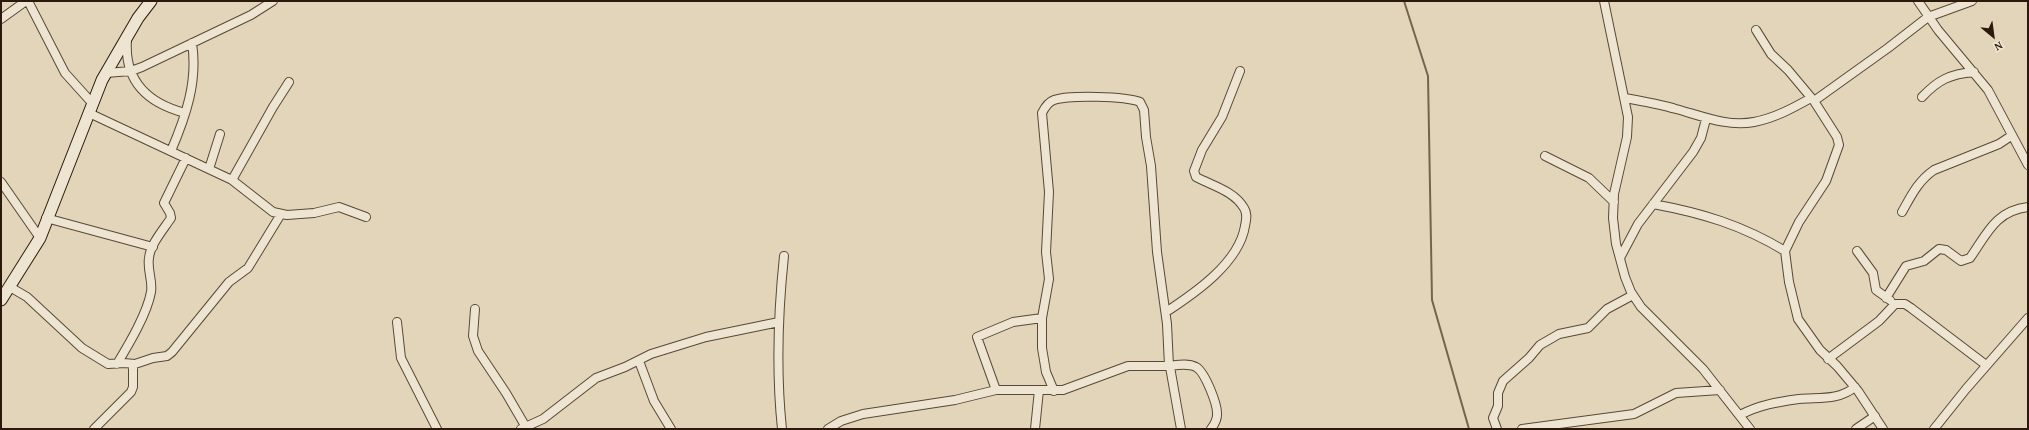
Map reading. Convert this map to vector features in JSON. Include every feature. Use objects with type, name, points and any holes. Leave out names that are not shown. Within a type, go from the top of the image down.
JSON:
[{"type":"main road","points":[[1,300],[40,238],[46,218],[106,73],[127,37],[151,1]]},
{"type":"street","points":[[1,19],[27,1],[65,73],[91,108],[171,151],[232,180],[248,191],[262,205],[281,214],[314,214],[339,207],[366,217]]},
{"type":"street","points":[[106,73],[131,71],[262,10],[273,1]]},
{"type":"street","points":[[1604,1],[1628,117],[1627,136],[1618,174],[1614,202],[1616,244],[1620,258],[1633,295],[1641,307],[1703,369],[1750,429]]},
{"type":"street","points":[[1918,1],[1928,16],[1988,90],[2011,136],[2028,165]]},
{"type":"street","points":[[1625,98],[1667,106],[1706,118],[1738,124],[1754,122],[1788,111],[1812,99],[1888,48],[1928,16],[1972,1]]},
{"type":"street","points":[[1756,30],[1771,54],[1788,70],[1812,99],[1837,137],[1839,145],[1826,181],[1799,222],[1785,251],[1791,295],[1798,320],[1808,336],[1828,359],[1837,366],[1854,387],[1883,429]]},
{"type":"street","points":[[127,37],[126,56],[135,81],[150,97],[169,109],[185,113]]},
{"type":"street","points":[[171,151],[191,93],[194,71],[192,43]]},
{"type":"street","points":[[1166,312],[1195,292],[1210,279],[1233,254],[1244,232],[1247,218],[1246,210],[1242,205],[1225,191],[1196,177],[1194,171],[1202,150],[1222,117],[1240,71]]},
{"type":"street","points":[[1922,97],[1935,84],[1962,73],[1974,72]]},
{"type":"street","points":[[232,180],[273,107],[289,82]]},
{"type":"street","points":[[1054,391],[1043,360],[1042,318],[1048,279],[1046,244],[1049,186],[1042,113],[1047,104],[1054,100],[1120,97],[1133,99],[1142,104],[1151,166],[1158,252],[1166,312],[1169,366],[1181,429]]},
{"type":"street","points":[[1620,258],[1638,224],[1701,138],[1706,118]]},
{"type":"street","points":[[209,169],[220,134]]},
{"type":"street","points":[[1902,212],[1918,184],[1926,176],[1940,168],[1999,144],[2011,136]]},
{"type":"street","points":[[1545,156],[1589,178],[1614,202]]},
{"type":"street","points":[[118,364],[131,341],[151,292],[148,258],[153,246],[170,218],[170,213],[164,203],[186,158]]},
{"type":"street","points":[[1,182],[40,238]]},
{"type":"street","points":[[1653,204],[1690,211],[1722,220],[1767,240],[1785,251]]},
{"type":"street","points":[[1886,298],[1906,266],[1911,263],[1921,263],[1938,250],[1946,250],[1961,261],[1967,260],[1993,223],[2011,211],[2028,207]]},
{"type":"street","points":[[10,286],[27,297],[86,351],[108,364],[133,364],[171,354],[229,282],[248,268],[266,241],[281,214]]},
{"type":"street","points":[[46,218],[153,246]]},
{"type":"street","points":[[1858,251],[1873,273],[1876,290],[1895,304],[1905,304],[1911,308],[1986,365]]},
{"type":"street","points":[[782,429],[780,405],[779,322],[784,256]]},
{"type":"street","points":[[1497,429],[1494,418],[1498,406],[1498,393],[1503,381],[1529,358],[1540,345],[1559,334],[1588,328],[1607,309],[1633,295]]},
{"type":"street","points":[[1828,359],[1879,321],[1895,304]]},
{"type":"street","points":[[475,309],[473,336],[478,351],[506,393],[524,428],[543,419],[596,378],[639,361],[652,354],[698,339],[779,322]]},
{"type":"street","points":[[996,390],[977,337],[1013,322],[1042,318]]},
{"type":"street","points":[[1934,429],[1986,365],[2028,318]]},
{"type":"street","points":[[397,322],[401,358],[437,429]]},
{"type":"street","points":[[639,361],[654,401],[671,429]]},
{"type":"street","points":[[94,429],[131,392],[133,386],[133,364]]},
{"type":"street","points":[[828,429],[841,421],[863,414],[955,400],[996,390],[1054,391],[1072,388],[1128,366],[1191,366],[1197,368],[1204,376],[1217,408],[1217,416],[1211,429]]},
{"type":"street","points":[[1740,415],[1766,404],[1839,396],[1854,387]]},
{"type":"street","points":[[1035,429],[1039,390]]},
{"type":"street","points":[[1522,429],[1634,414],[1676,393],[1720,390]]},
{"type":"street","points":[[1856,429],[1875,416]]},
{"type":"waterway","points":[[1404,1],[1428,76],[1432,300],[1469,429]]}]
